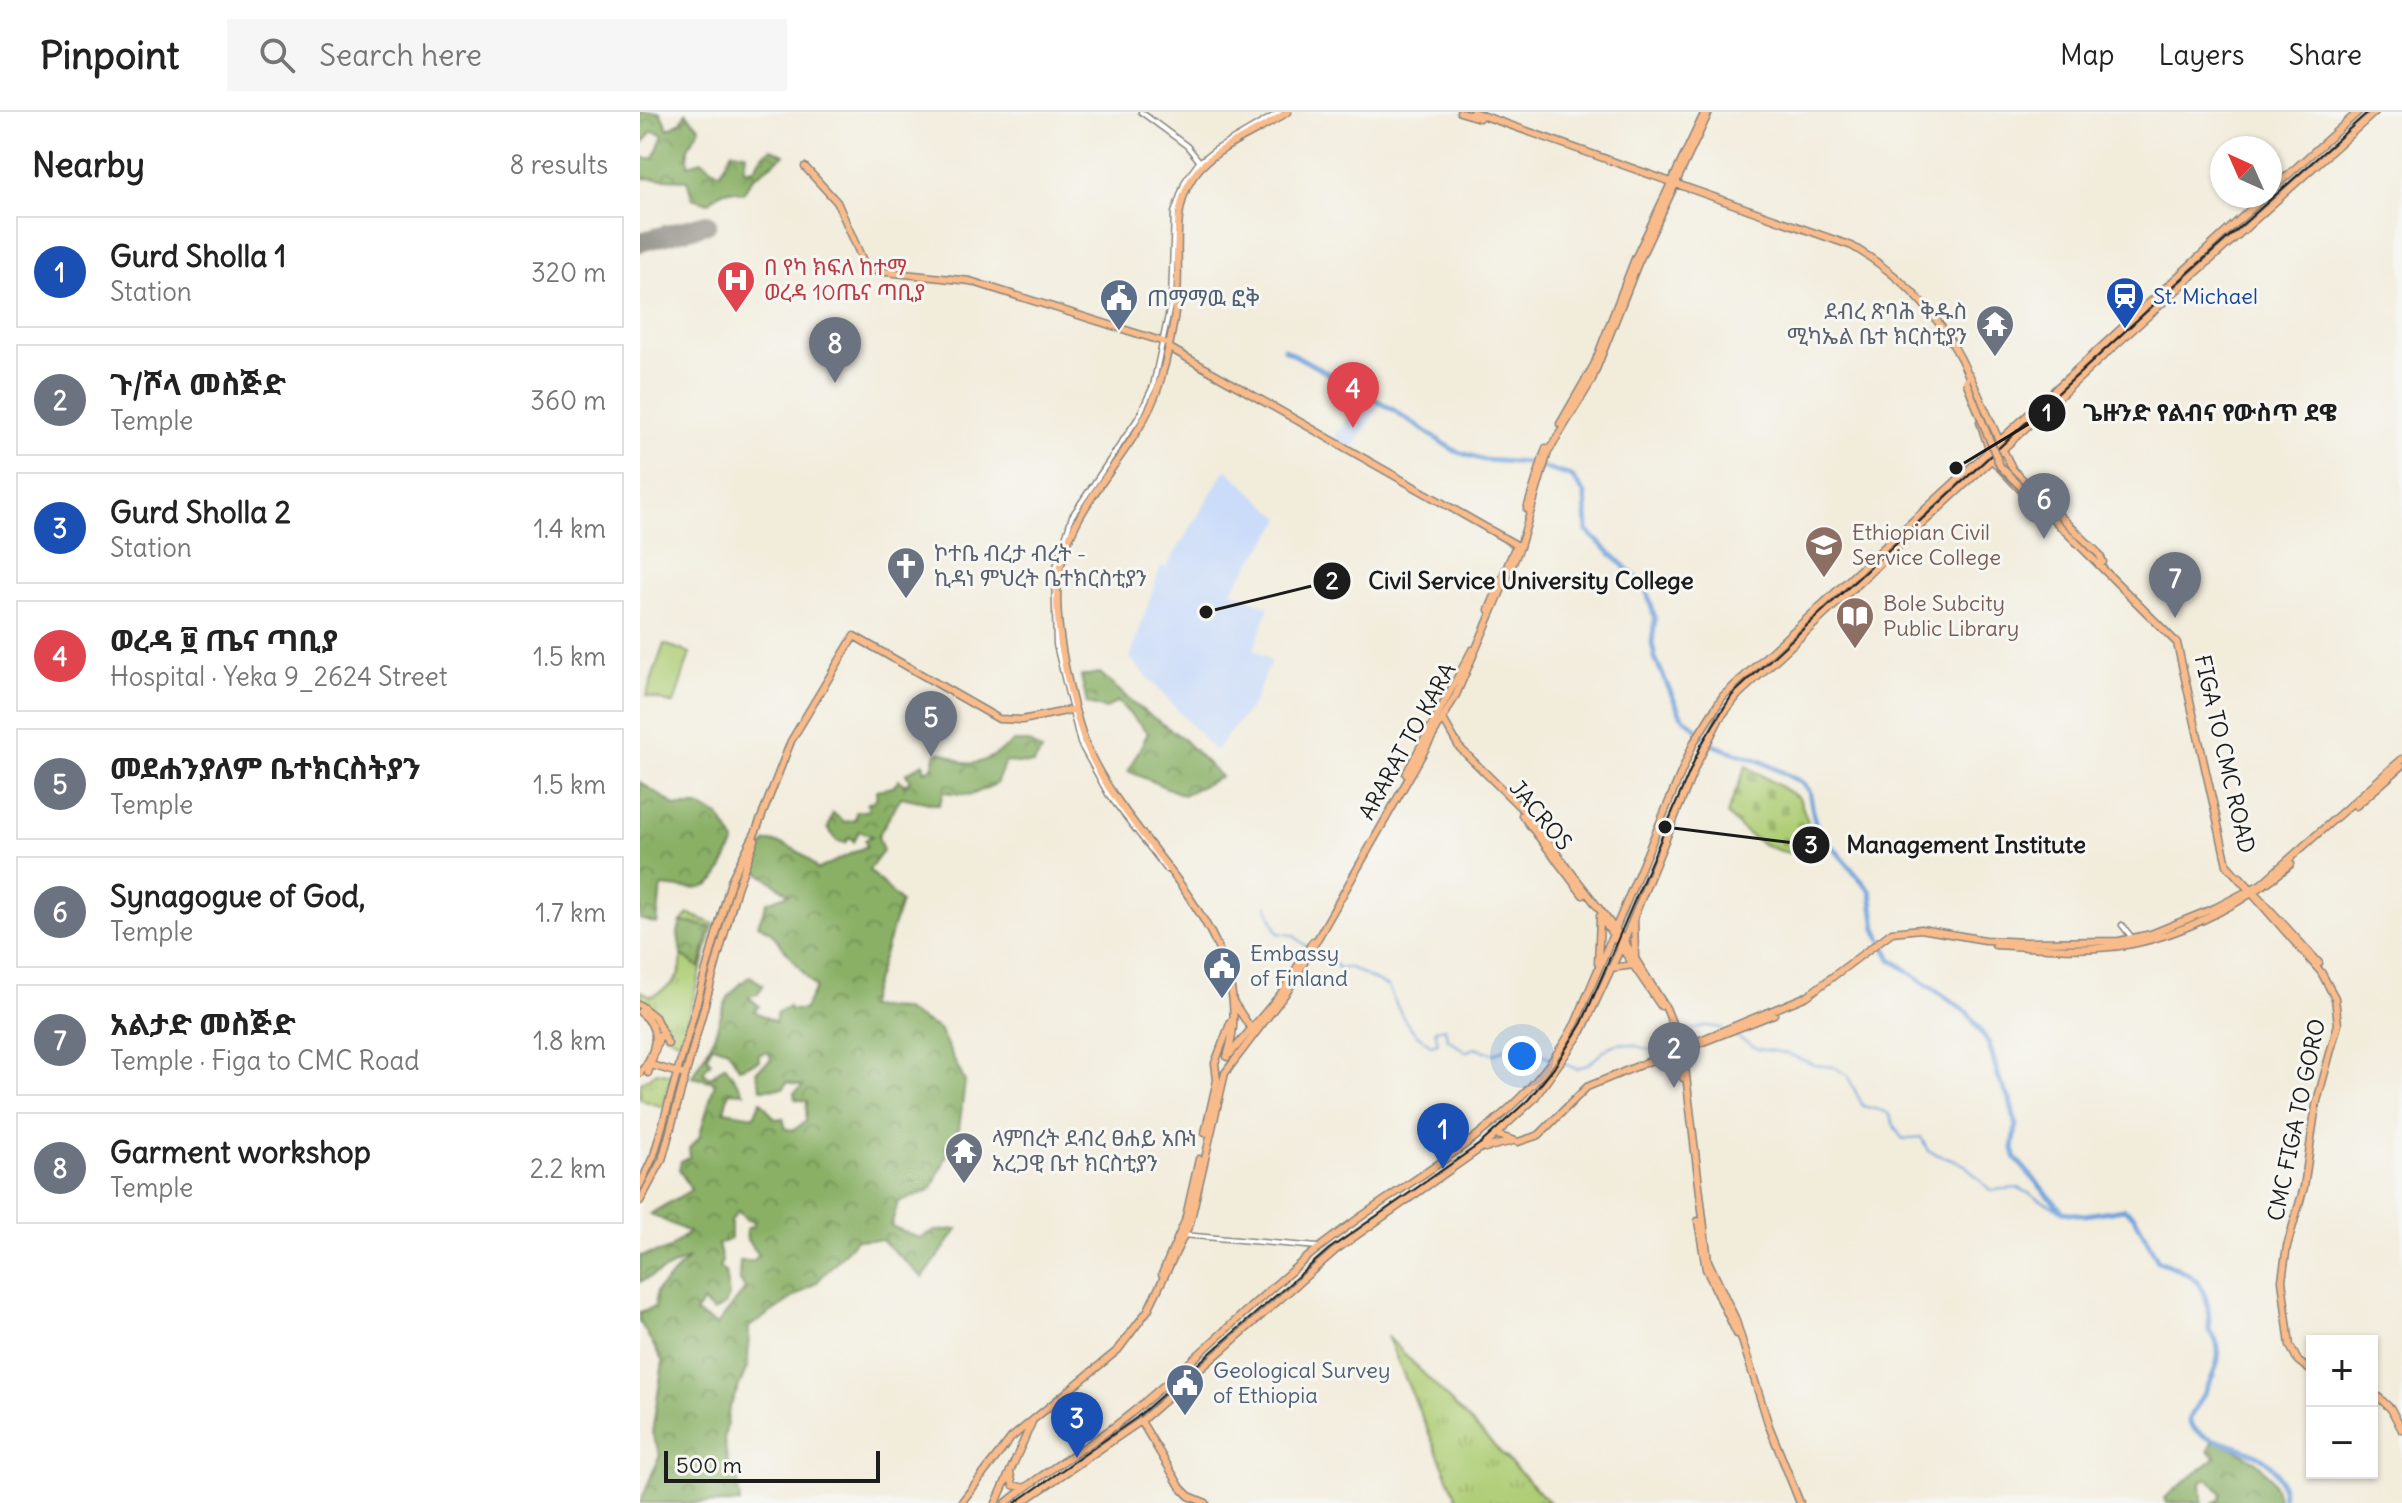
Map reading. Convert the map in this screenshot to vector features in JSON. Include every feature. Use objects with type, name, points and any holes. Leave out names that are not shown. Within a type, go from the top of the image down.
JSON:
[{"type":"main road","points":[[1221,1072],[1232,1068],[1227,1058],[1234,1025],[1229,978],[1205,922],[1090,752],[1061,641],[1056,583],[1065,547],[1078,517],[1137,433],[1159,384],[1170,350],[1178,284],[1180,205],[1189,184],[1201,163],[1287,112]]},
{"type":"main road","points":[[1460,112],[1637,169],[1852,246],[1883,265],[1911,290],[1949,338],[1999,440]]},
{"type":"main road","points":[[1473,112],[1488,119]]},
{"type":"main road","name":"ARARAT TO KARA","points":[[1227,1058],[1277,1008],[1440,720],[1517,548],[1546,452],[1594,365],[1624,290],[1707,112]]},
{"type":"main road","points":[[2282,180],[2358,112]]},
{"type":"main road","points":[[1021,1503],[1139,1422],[1337,1249],[1508,1126],[1564,1061],[1622,944],[1705,746],[1728,707],[1758,674],[2100,359],[2375,112]]},
{"type":"main road","points":[[805,167],[837,202],[867,270],[970,281],[1170,350],[1517,548]]},
{"type":"main road","points":[[1006,1503],[1128,1416],[1320,1247],[1482,1134],[1519,1101],[1556,1056],[1597,974],[1694,742],[1746,671],[2252,208]]},
{"type":"main road","points":[[2093,352],[2100,359]]},
{"type":"main road","points":[[1967,377],[1989,449]]},
{"type":"main road","points":[[1967,377],[2003,470],[2098,560]]},
{"type":"main road","points":[[2003,449],[2013,470],[2096,551],[2098,560]]},
{"type":"main road","points":[[1992,460],[2007,480],[2098,560]]},
{"type":"main road","name":"FIGA TO CMC ROAD","points":[[2098,560],[2171,631],[2183,650],[2226,853],[2253,893]]},
{"type":"main road","points":[[2135,598],[2172,636],[2180,652],[2223,853],[2230,871],[2253,893]]},
{"type":"main road","points":[[640,1185],[672,1106],[737,888],[791,741],[855,637],[999,719],[1022,720],[1071,710]]},
{"type":"main road","name":"JACROS","points":[[1440,720],[1460,753],[1524,813],[1601,914],[1660,1003],[1677,1043],[1707,1255],[1748,1354],[1769,1426],[1799,1503]]},
{"type":"main road","points":[[2026,944],[2133,939],[2253,893],[2402,759]]},
{"type":"main road","points":[[1481,1148],[1539,1135],[1587,1087],[1677,1043],[1725,1031],[1816,995],[1878,943],[1905,929],[2026,944],[2131,944],[2253,893],[2402,766]]},
{"type":"main road","points":[[2239,898],[2243,886]]},
{"type":"main road","name":"CMC FIGA TO GORO","points":[[2253,893],[2329,983],[2338,1020],[2316,1105],[2304,1187],[2282,1271],[2282,1304],[2288,1341],[2295,1356],[2306,1365]]},
{"type":"main road","points":[[1597,974],[1601,914],[1615,913],[1625,907]]},
{"type":"main road","points":[[1611,968],[1634,961],[1634,915]]},
{"type":"main road","points":[[2300,945],[2337,990],[2342,1014],[2319,1102],[2305,1194],[2286,1264],[2286,1315],[2295,1351],[2306,1363]]},
{"type":"main road","name":"ARARAT TO KARA","points":[[1227,1058],[1280,995],[1311,948]]},
{"type":"main road","points":[[1232,999],[1252,1030]]},
{"type":"main road","points":[[640,1005],[655,1017],[661,1042],[653,1065],[648,1073],[640,1076]]},
{"type":"main road","points":[[640,1012],[653,1025],[661,1042],[689,1050]]},
{"type":"main road","points":[[958,1503],[1008,1441],[1121,1342],[1153,1297],[1183,1235],[1221,1072],[1215,1063],[1227,1058]]},
{"type":"main road","points":[[653,1065],[681,1074]]},
{"type":"main road","points":[[640,1076],[653,1065]]},
{"type":"main road","points":[[640,1201],[662,1160],[672,1106]]},
{"type":"main road","points":[[1508,1126],[1515,1141]]},
{"type":"main road","points":[[1497,1135],[1515,1141]]},
{"type":"main road","points":[[1193,1361],[1201,1368]]},
{"type":"main road","points":[[2378,1394],[2387,1400],[2402,1423]]},
{"type":"main road","points":[[2378,1396],[2391,1409],[2402,1430]]},
{"type":"main road","points":[[996,1503],[1034,1417]]},
{"type":"main road","points":[[1139,1422],[1179,1490],[1195,1503]]},
{"type":"main road","points":[[1139,1422],[1181,1488],[1189,1496],[1206,1503]]},
{"type":"main road","points":[[1010,1473],[1013,1485],[1025,1488]]},
{"type":"street","points":[[1141,112],[1187,146],[1201,163],[1280,112]]},
{"type":"street","points":[[1169,871],[1097,777],[1080,743],[1053,622],[1056,583],[1072,516],[1143,411],[1170,350]]},
{"type":"street","points":[[2122,925],[2133,939]]},
{"type":"street","points":[[1183,1235],[1320,1247]]},
{"type":"shaded area","points":[[1364,393],[1382,403],[1349,452],[1332,442]]},
{"type":"shaded area","points":[[1226,469],[1282,519],[1231,591],[1269,607],[1254,649],[1271,661],[1253,704],[1215,751],[1130,658],[1161,566],[1166,568]]},
{"type":"green space","points":[[640,112],[660,112],[668,129],[681,122],[686,113],[700,128],[688,148],[688,165],[702,161],[720,173],[732,151],[746,153],[744,170],[754,169],[762,155],[771,149],[784,155],[752,179],[743,193],[724,191],[709,203],[692,198],[687,180],[640,178],[640,158],[654,158],[663,134],[652,131],[640,147]]},
{"type":"green space","points":[[664,644],[690,653],[674,704],[646,696]]},
{"type":"green space","points":[[1100,673],[1134,704],[1181,737],[1221,777],[1183,795],[1128,771],[1148,733],[1117,701],[1106,709],[1087,704],[1081,676]]},
{"type":"green space","points":[[1013,742],[1028,742],[1042,751],[1033,764],[1005,762],[996,784],[971,795],[944,792],[939,805],[901,797],[878,836],[883,851],[869,870],[901,902],[867,1007],[902,1009],[939,1029],[965,1082],[959,1129],[931,1190],[898,1202],[891,1226],[919,1238],[935,1231],[958,1229],[923,1278],[882,1240],[856,1240],[817,1282],[749,1327],[748,1365],[729,1409],[724,1441],[730,1473],[738,1481],[740,1503],[640,1503],[660,1455],[652,1433],[663,1362],[640,1322],[640,1312],[655,1307],[656,1292],[689,1258],[640,1282],[640,1256],[668,1250],[689,1232],[650,1214],[691,1190],[679,1169],[681,1161],[690,1157],[689,1148],[699,1138],[715,1082],[692,1077],[710,1045],[726,1000],[750,976],[763,985],[758,994],[748,996],[759,1006],[754,1011],[775,1022],[777,1013],[789,1006],[790,1010],[803,1010],[816,988],[770,931],[758,925],[767,902],[789,894],[753,868],[758,851],[767,842],[788,846],[802,854],[817,870],[867,846],[865,840],[872,836],[859,831],[854,842],[850,837],[846,843],[837,841],[828,828],[833,813],[844,822],[855,820],[856,812],[869,810],[867,804],[876,799],[877,790],[893,787],[899,779],[904,785],[910,780],[906,774],[923,763],[925,771],[932,768],[936,753],[972,763],[991,757]],"holes":[[[712,1045],[728,1050],[739,1068],[759,1061],[759,1054],[769,1052],[771,1060],[756,1071],[761,1089],[784,1088],[787,1082],[803,1086],[794,1093],[795,1099],[807,1101],[806,1121],[794,1130],[786,1129],[783,1118],[775,1119],[761,1101],[754,1116],[724,1111],[729,1092],[744,1093],[725,1065],[710,1078],[703,1072],[711,1062],[707,1057]],[[738,1211],[746,1220],[753,1221],[754,1226],[746,1229],[747,1240],[759,1255],[753,1261],[740,1261],[739,1279],[745,1289],[717,1325],[695,1313],[703,1302],[713,1312],[725,1305],[729,1296],[725,1272],[719,1268],[722,1261],[718,1244],[731,1239],[731,1221]]]},
{"type":"green space","points":[[1746,766],[1799,798],[1815,840],[1812,853],[1787,853],[1765,845],[1727,814]]},
{"type":"green space","points":[[640,782],[676,806],[698,806],[719,816],[735,842],[710,885],[692,889],[661,886],[657,924],[640,919]]},
{"type":"green space","points":[[689,914],[714,924],[681,1042],[666,1035],[653,1022],[644,1007],[640,991],[652,996],[670,985],[678,975],[681,954],[699,967],[710,927],[681,922]]},
{"type":"green space","points":[[681,922],[710,927],[700,968],[681,954],[678,933]]},
{"type":"green space","points":[[657,1072],[672,1075],[662,1107],[640,1099],[641,1082]]},
{"type":"green space","points":[[1387,1336],[1550,1503],[1459,1503]]},
{"type":"green space","points":[[2213,1440],[2246,1455],[2265,1470],[2272,1480],[2278,1503],[2212,1503],[2219,1500],[2221,1493],[2209,1479],[2201,1482],[2202,1502],[2166,1503],[2164,1498],[2216,1457],[2208,1451]]},
{"type":"waterway","points":[[1284,349],[1392,409],[1455,451],[1484,460],[1528,463],[1571,476],[1585,494],[1587,531],[1645,586],[1655,618],[1652,643],[1655,658],[1681,715],[1716,746],[1760,761],[1801,782],[1809,791],[1816,827],[1871,892],[1876,929],[1891,959],[1968,1013],[1989,1044],[2016,1125],[2013,1149],[2016,1159],[2063,1212],[2085,1215],[2124,1209],[2135,1217],[2158,1261],[2183,1271],[2199,1285],[2207,1304],[2209,1331],[2216,1341],[2218,1352],[2213,1376],[2189,1421],[2197,1431],[2258,1456],[2271,1466],[2280,1481],[2283,1503]]},
{"type":"waterway","points":[[1267,906],[1278,933],[1293,935],[1307,947]]},
{"type":"waterway","points":[[1313,950],[1332,959],[1338,968],[1351,968],[1388,987],[1410,1027],[1431,1045],[1438,1043],[1435,1030],[1445,1028],[1447,1038],[1466,1052],[1474,1048],[1495,1054],[1515,1043],[1577,1069],[1614,1045],[1626,1044],[1655,1051],[1670,1038]]},
{"type":"waterway","points":[[1679,1032],[1708,1026],[1723,1028]]},
{"type":"waterway","points":[[1731,1034],[1758,1049],[1786,1053],[1814,1065],[1834,1067],[1847,1075],[1863,1106],[1890,1116],[1903,1139],[1921,1137],[1928,1151],[1965,1165],[1990,1190],[2019,1188],[2063,1212]]},
{"type":"runway","points":[[640,242],[707,224]]},
{"type":"tram line","points":[[1015,1503],[1136,1418],[1329,1249],[1481,1143],[1528,1100],[1554,1068],[1582,1023],[1701,745],[1732,695],[2175,285],[2368,112]]},
{"type":"place","name":"በ የካ ክፍለ ከተማ ወረዳ 10ጤና ጣቢያ","points":[[736,314]]},
{"type":"place","name":"St. Michael","points":[[2125,330]]},
{"type":"place","name":"ጠማማዉ ፎቅ","points":[[1119,332]]},
{"type":"place","name":"ደብረ ጽባሕ ቅዱስ ሚካኤል ቤተ ክርስቲያን","points":[[1995,358]]},
{"type":"place","name":"Garment workshop","points":[[835,383]]},
{"type":"place","name":"ወረዳ ፱ ጤና ጣቢያ","points":[[1353,428]]},
{"type":"place","name":"ጌዙንድ የልብና የውስጥ ደዌ","points":[[1956,468]]},
{"type":"place","name":"Synagogue of God,","points":[[2044,539]]},
{"type":"place","name":"Ethiopian Civil Service College","points":[[1824,579]]},
{"type":"place","name":"ኮተቤ ብረታ ብረት - ኪዳነ ምህረት ቤተክርስቲያን","points":[[906,600]]},
{"type":"place","name":"Civil Service University College","points":[[1206,612]]},
{"type":"place","name":"አልታድ መስጅድ","points":[[2175,618]]},
{"type":"place","name":"Bole Subcity Public Library","points":[[1855,650]]},
{"type":"place","name":"መደሐንያለም ቤተክርስትያን","points":[[931,757]]},
{"type":"place","name":"Management Institute","points":[[1665,827]]},
{"type":"place","name":"Embassy of Finland","points":[[1222,1000]]},
{"type":"place","name":"ጉ/ሾላ መስጅድ","points":[[1674,1088]]},
{"type":"place","name":"Gurd Sholla 1","points":[[1443,1169]]},
{"type":"place","name":"ላምበረት ደብረ ፀሐይ አቡነ አረጋዊ ቤተ ክርስቲያን","points":[[964,1185]]},
{"type":"place","name":"Geological Survey of Ethiopia","points":[[1185,1417]]},
{"type":"place","name":"Gurd Sholla 2","points":[[1077,1458]]}]
